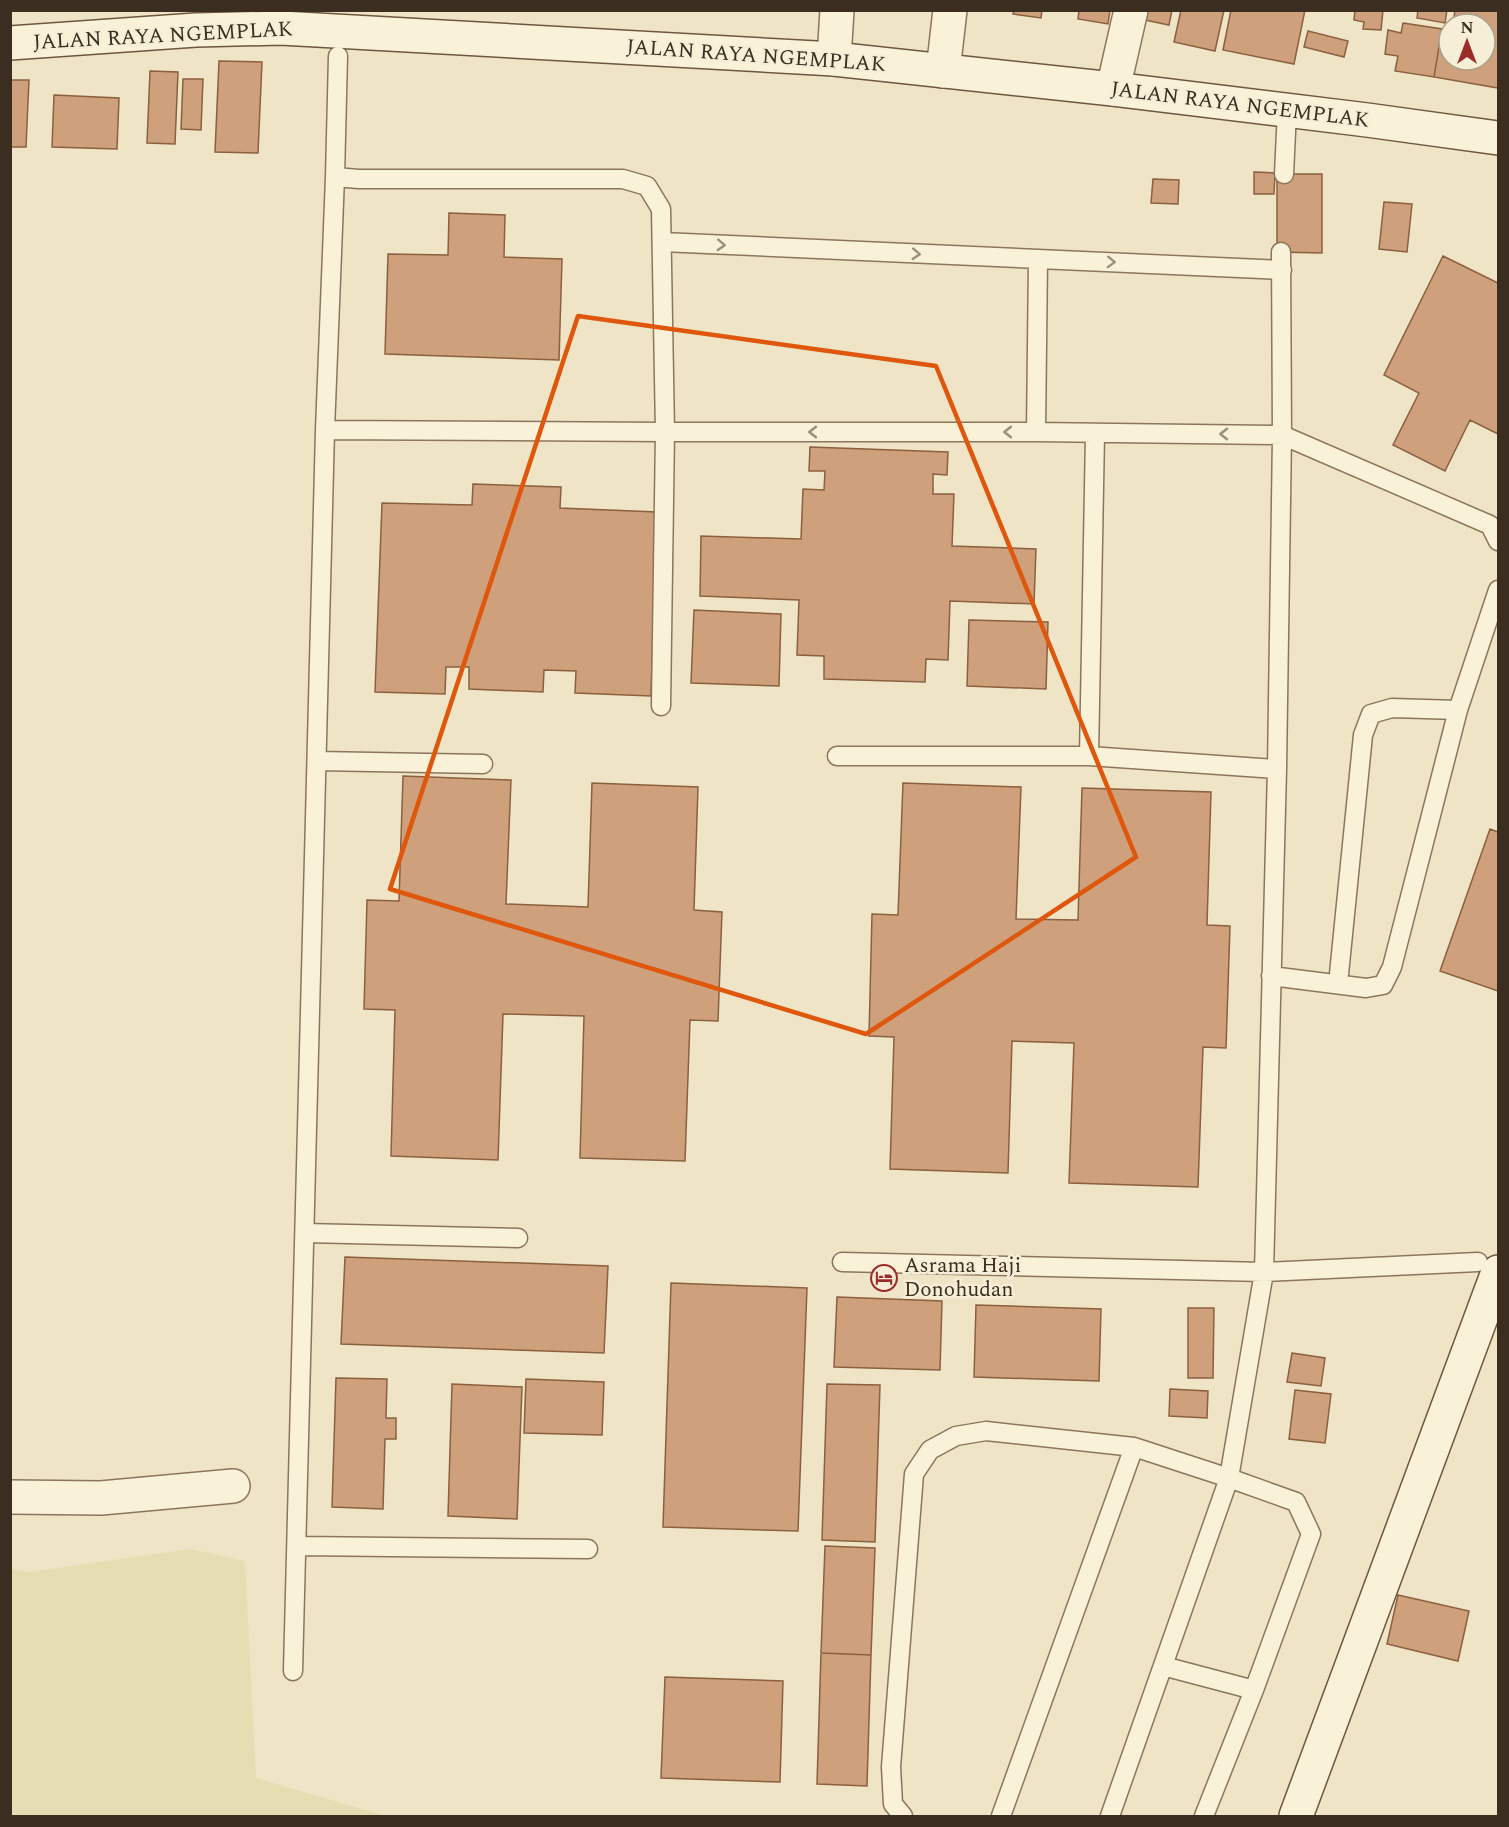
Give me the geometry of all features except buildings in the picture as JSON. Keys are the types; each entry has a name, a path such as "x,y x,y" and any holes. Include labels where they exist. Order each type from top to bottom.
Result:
{"main road":[{"path":"834,59 837,10"},
{"path":"943,71 950,10"},
{"path":"1113,89 1131,10"},
{"name":"JALAN RAYA NGEMPLAK","path":"10,43 184,30 281,19 834,59 1113,89 1498,138"},
{"path":"1296,1816 1488,1267"},
{"path":"10,1497 101,1497 233,1486"}],"lane":[{"path":"293,1671 325,430 338,56"},
{"path":"1284,174 1287,111"},
{"path":"335,177 359,179 623,179 647,186 661,209 663,242 665,432 661,706"},
{"path":"663,242 1038,259 1282,261 1277,769 1264,1272 1229,1478 1110,1816"},
{"path":"1036,432 1038,259"},
{"path":"325,430 1282,435 1490,525 1498,541"},
{"path":"1089,756 1095,434"},
{"path":"1271,976 1366,988 1383,985 1392,967 1458,710 1498,590"},
{"path":"1338,984 1362,735 1371,714 1392,708 1458,710"},
{"path":"837,756 1089,756 1277,769"},
{"path":"317,761 483,764"},
{"path":"305,1233 518,1238"},
{"path":"842,1262 1264,1272 1488,1267"},
{"path":"903,1816 893,1804 891,1767 914,1474 930,1450 956,1436 986,1431 1134,1447 1296,1502 1311,1534 1254,1690 1204,1816"},
{"path":"1001,1816 1134,1447"},
{"path":"298,1546 588,1549"},
{"path":"1163,1666 1254,1690"}],"highlighted area":[{"path":"578,316 936,366 1136,857 866,1034 390,889"}],"shaded area":[{"path":"190,1549 245,1561 256,1778 386,1816 11,1816 11,1569 29,1572"}],"place":[{"name":"Asrama Haji Donohudan","path":"884,1278"}]}
